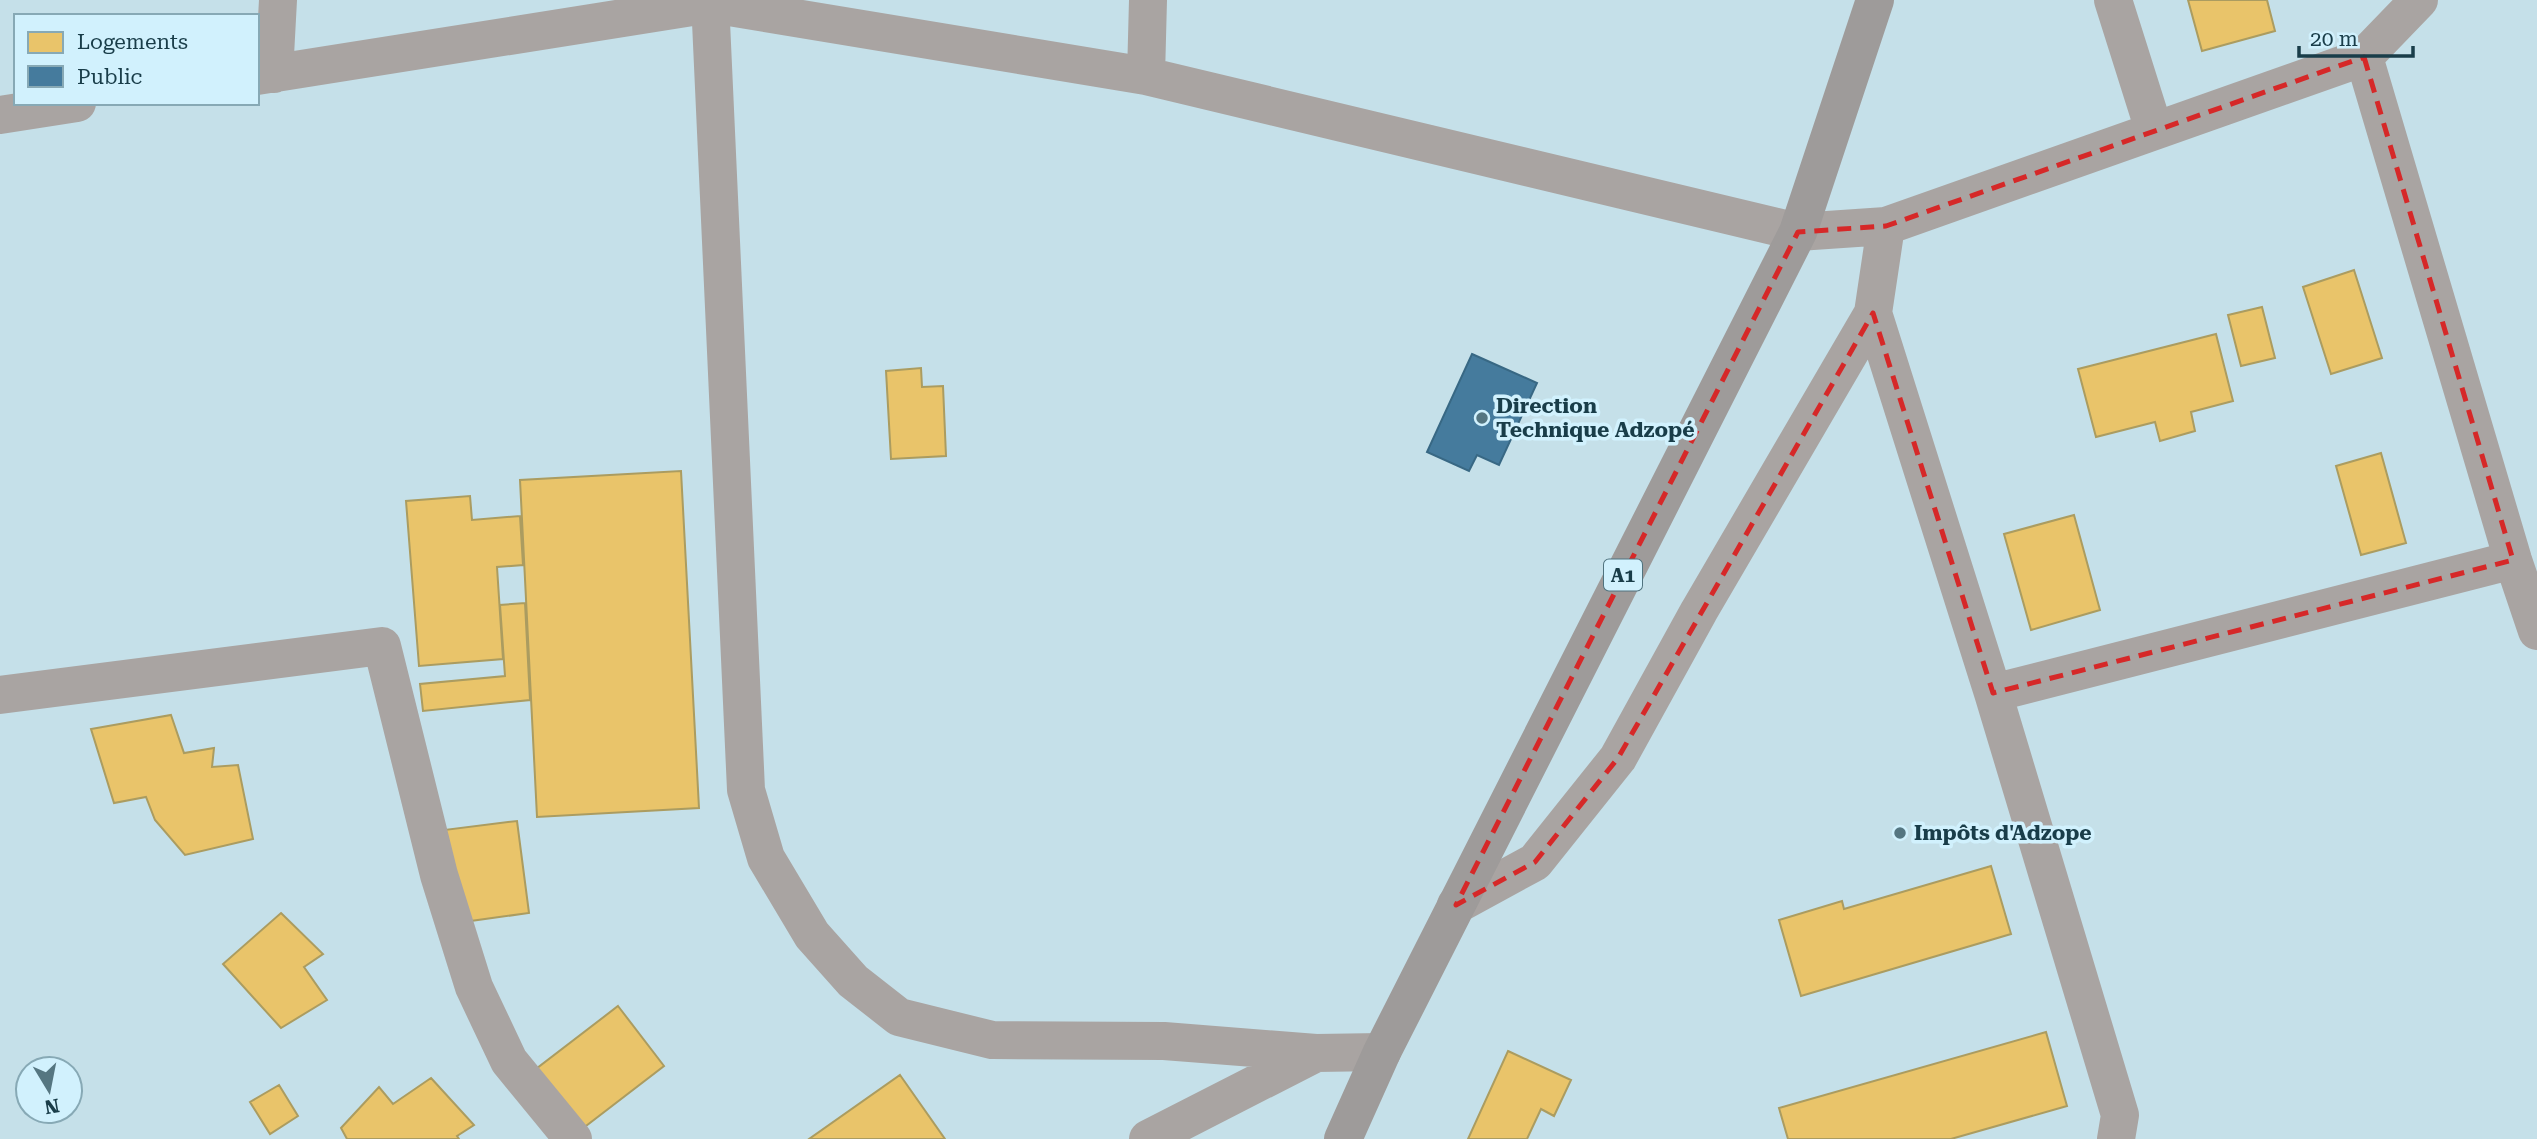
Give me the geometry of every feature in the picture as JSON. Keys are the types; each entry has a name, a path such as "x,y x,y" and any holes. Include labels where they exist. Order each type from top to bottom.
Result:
{"main road":[{"name":"A1","path":"1343,1139 1382,1052 1798,232 1875,0"}],"street":[{"path":"278,0 266,75 710,2 1146,76 1798,232 1886,226 2364,57 2419,0"},
{"path":"1146,76 1148,0"},
{"path":"2113,0 2154,130"},
{"path":"710,2 746,790 766,858 812,935 853,981 899,1017 992,1040 1164,1041 1316,1053 1382,1052"},
{"path":"2364,57 2513,560 2537,631"},
{"path":"0,115 64,105"},
{"path":"1456,905 1535,862 1618,758 1699,611 1873,313 1886,226"},
{"path":"1873,313 1993,693 2120,1115 2116,1139"},
{"path":"1993,693 2513,560"},
{"path":"0,693 382,646 439,875 474,987 509,1061 573,1139"},
{"path":"1148,1139 1316,1053"}],"highlighted area":[{"path":"2364,57 2513,560 1993,693 1873,313 1618,758 1535,862 1456,905 1798,232 1886,226"}],"building: Logements":[{"path":"2188,0 2267,0 2275,31 2202,51"},
{"path":"2354,270 2382,358 2331,374 2303,287"},
{"path":"2262,307 2275,358 2241,366 2228,315"},
{"path":"2216,334 2233,401 2191,412 2195,431 2160,441 2155,422 2096,437 2078,369"},
{"path":"921,368 922,387 943,386 946,456 891,459 886,371"},
{"path":"2381,453 2406,543 2361,555 2336,466"},
{"path":"681,471 699,808 537,817 520,480"},
{"path":"470,496 472,520 520,516 523,565 497,567 503,659 419,666 406,501"},
{"path":"2074,515 2100,610 2031,630 2004,534"},
{"path":"525,603 530,700 423,711 420,684 505,676 500,605"},
{"path":"171,715 184,753 214,748 212,767 238,765 253,839 185,855 155,820 146,797 114,803 91,729"},
{"path":"517,821 529,913 456,923 444,830"},
{"path":"1991,866 2011,934 1801,996 1779,920 1842,901 1844,909"},
{"path":"281,913 323,954 304,967 327,1000 281,1028 223,964"},
{"path":"618,1006 664,1066 569,1139 519,1082"},
{"path":"2046,1032 2067,1106 1951,1139 1788,1139 1779,1108"},
{"path":"1508,1051 1571,1080 1554,1116 1541,1109 1527,1139 1468,1139"},
{"path":"900,1075 945,1139 809,1139"},
{"path":"431,1078 474,1125 457,1136 459,1139 347,1139 341,1128 379,1087 393,1104"},
{"path":"279,1085 298,1116 270,1134 250,1102"}],"building: Public":[{"name":"Direction Technique Adzopé","path":"1472,354 1537,383 1499,465 1477,455 1469,471 1427,452"}],"place":[{"name":"Direction Technique Adzopé","path":"1482,418"},
{"name":"Impôts d'Adzope","path":"1900,833"}]}
